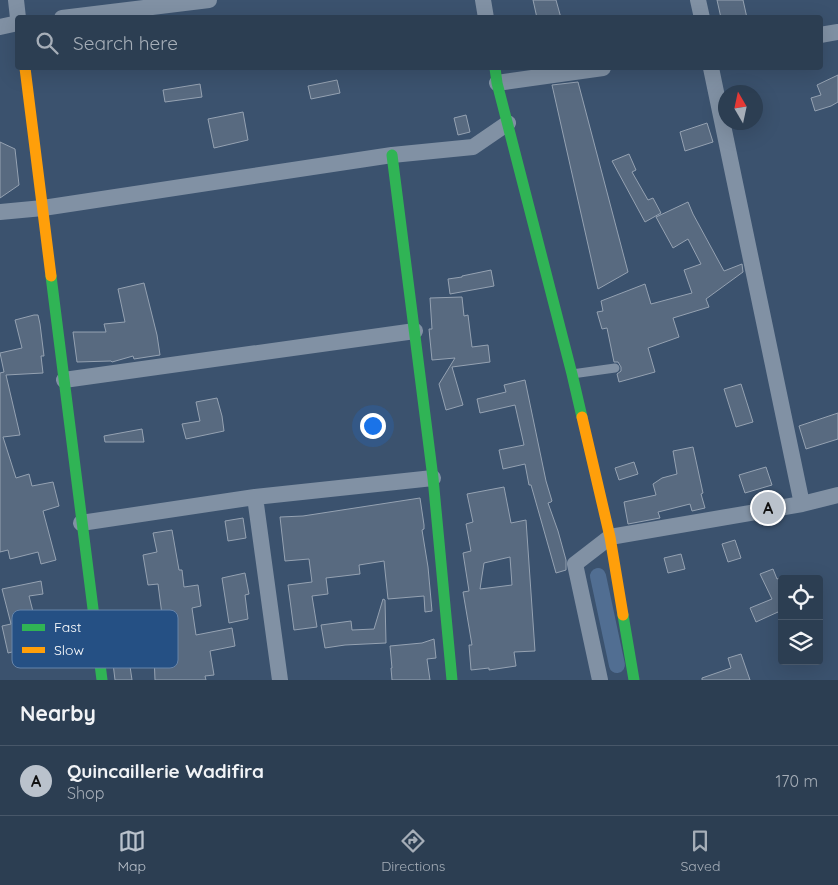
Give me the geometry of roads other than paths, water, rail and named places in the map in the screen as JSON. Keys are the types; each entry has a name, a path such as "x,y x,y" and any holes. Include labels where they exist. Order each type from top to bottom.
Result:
{"street":[{"path":"16,0 18,15"},
{"path":"86,15 209,0"},
{"path":"483,0 486,15"},
{"path":"698,0 701,15"},
{"path":"0,27 15,24"},
{"path":"823,34 838,32"},
{"path":"25,70 93,610"},
{"path":"572,70 496,75 572,374 610,537 634,680"},
{"path":"711,70 802,504"},
{"path":"0,212 43,208 392,155 474,147 508,123"},
{"path":"392,155 433,478 452,680"},
{"path":"64,380 415,331"},
{"path":"81,522 255,497 433,478"},
{"path":"600,680 575,564 610,537 802,504 838,495"},
{"path":"255,497 280,680"}],"lane":[{"path":"572,374 615,368"}],"waterway":[{"path":"598,576 617,665"}],"place":[{"name":"Quincaillerie Wadifira","path":"768,508"}]}
